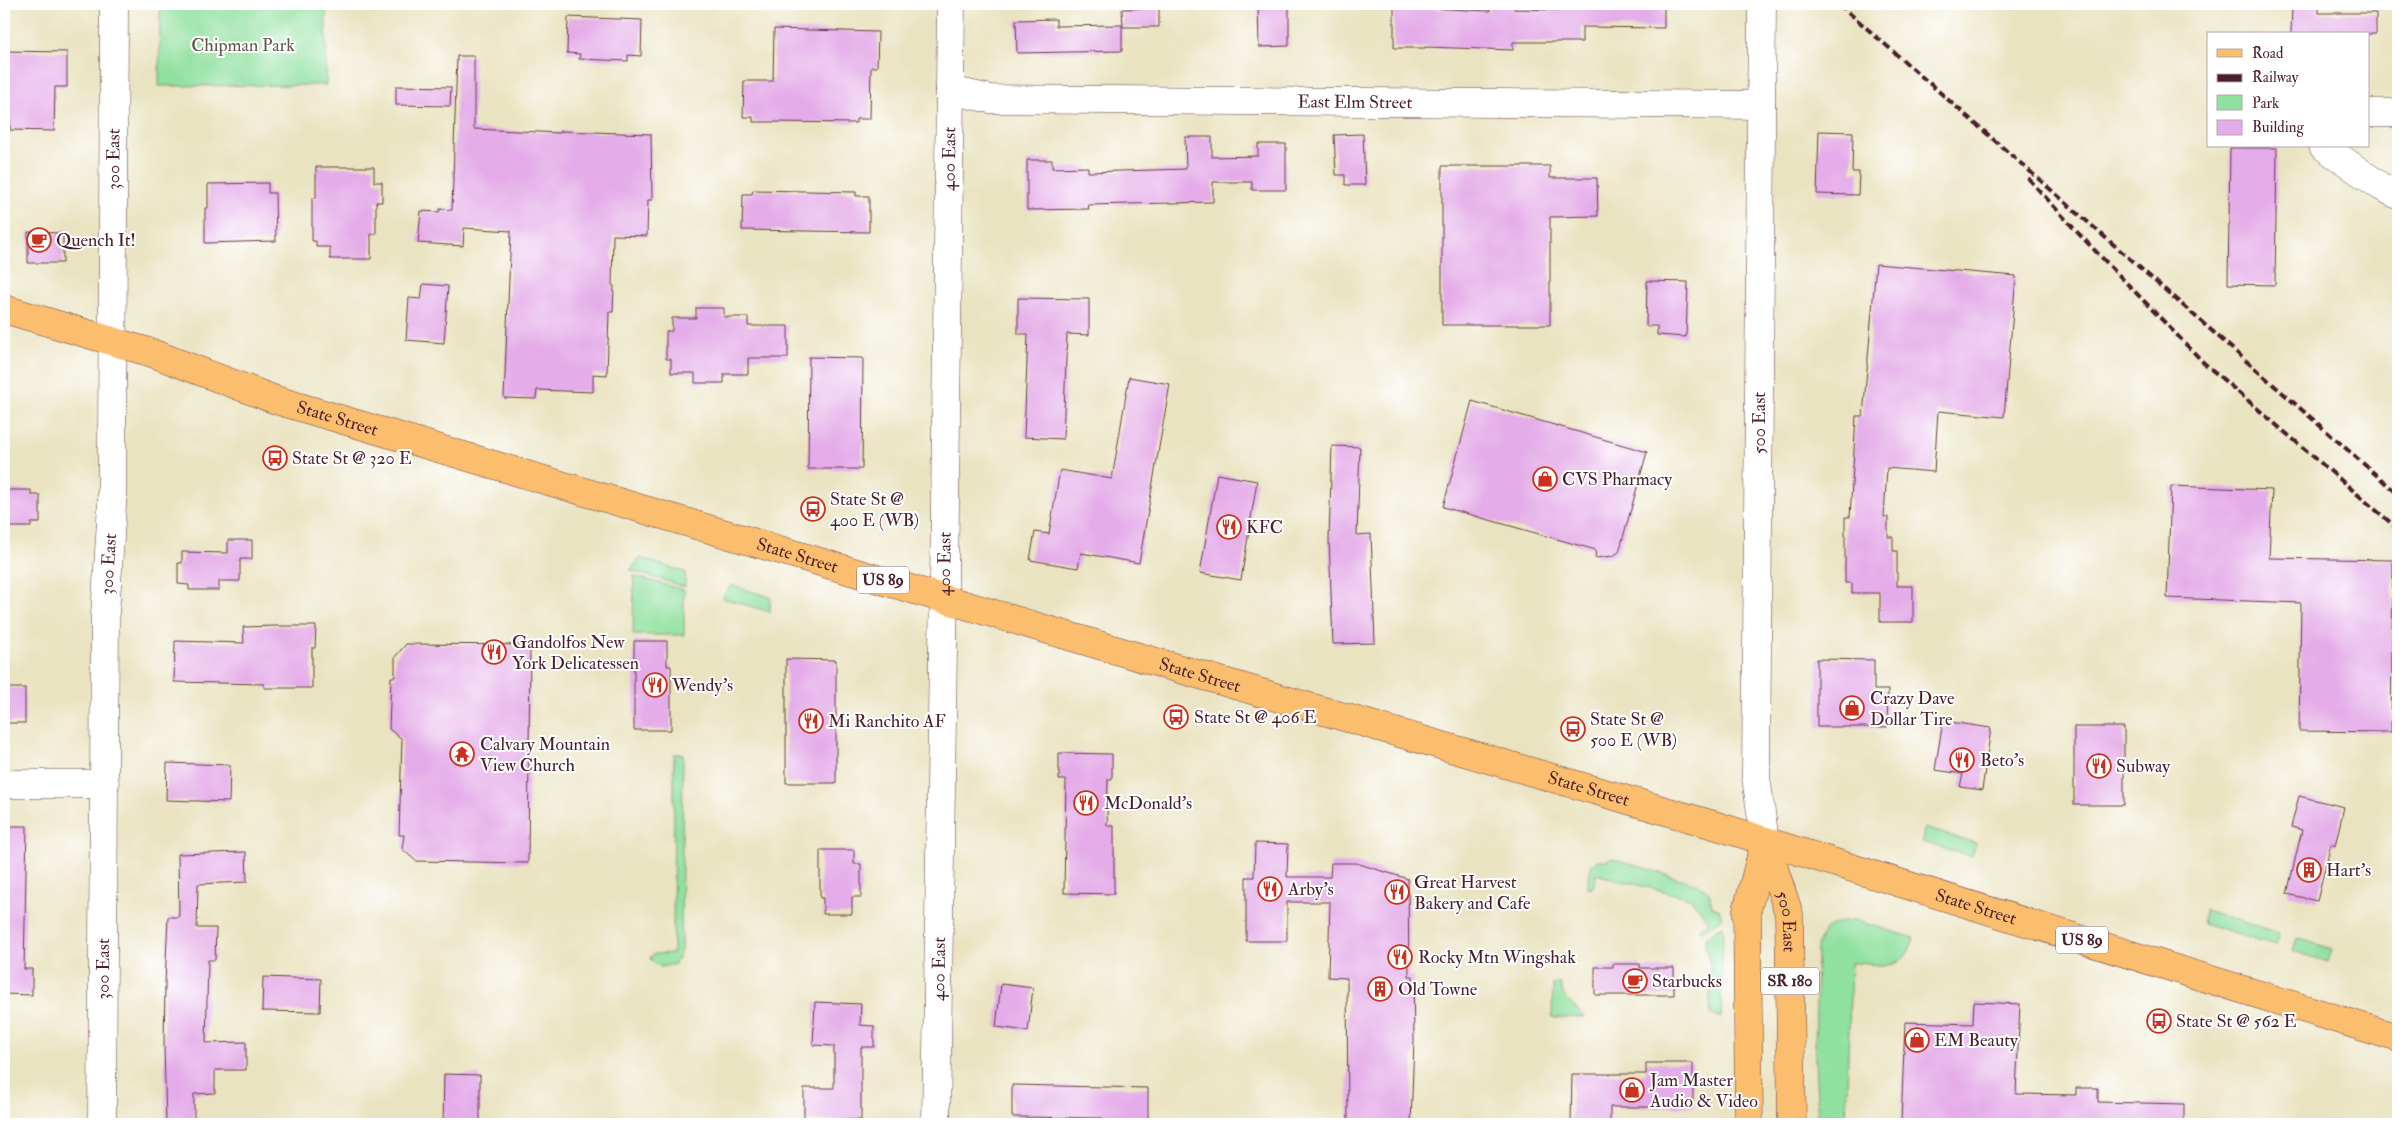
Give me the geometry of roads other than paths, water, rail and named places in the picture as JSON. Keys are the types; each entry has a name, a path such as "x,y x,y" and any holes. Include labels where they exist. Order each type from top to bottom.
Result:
{"main road":[{"name":"State Street","path":"4,309 152,353 276,400 1765,841 2398,1038"},
{"name":"500 East","path":"1750,1124 1747,910 1765,841"},
{"name":"500 East","path":"1765,841 1789,914 1792,1124"}],"street":[{"name":"300 East","path":"102,1124 105,615 112,505 114,4"},
{"name":"400 East","path":"936,1124 951,4"},
{"name":"500 East","path":"1762,4 1756,777 1765,841"},
{"name":"East Elm Street","path":"950,90 990,99 1761,105"},
{"path":"2370,113 2398,113"},
{"path":"2326,148 2380,186 2398,195"},
{"path":"4,784 105,784"}],"railway":[{"path":"1839,4 2398,494"},
{"path":"2028,178 2079,234 2204,363 2398,529"}],"place":[{"name":"Quench It!","path":"39,240"},
{"name":"State St @ 320 E","path":"275,458"},
{"name":"CVS Pharmacy","path":"1545,479"},
{"name":"State St @ 400 E (WB)","path":"813,509"},
{"name":"KFC","path":"1229,527"},
{"name":"Gandolfos New York Delicatessen","path":"494,652"},
{"name":"Wendy's","path":"655,685"},
{"name":"Crazy Dave Dollar Tire","path":"1852,708"},
{"name":"State St @ 406 E","path":"1176,717"},
{"name":"Mi Ranchito AF","path":"811,721"},
{"name":"State St @ 500 E (WB)","path":"1573,729"},
{"name":"Calvary Mountain View Church","path":"462,754"},
{"name":"Beto's","path":"1962,760"},
{"name":"Subway","path":"2099,766"},
{"name":"McDonald's","path":"1086,803"},
{"name":"Hart's","path":"2309,870"},
{"name":"Arby's","path":"1270,889"},
{"name":"Great Harvest Bakery and Cafe","path":"1397,892"},
{"name":"Rocky Mtn Wingshak","path":"1400,957"},
{"name":"Starbucks","path":"1635,981"},
{"name":"Old Towne","path":"1380,989"},
{"name":"State St @ 562 E","path":"2159,1021"},
{"name":"EM Beauty","path":"1917,1040"},
{"name":"Jam Master Audio & Video","path":"1632,1090"}],"park label":[{"name":"Chipman Park","path":"243,45"}]}
